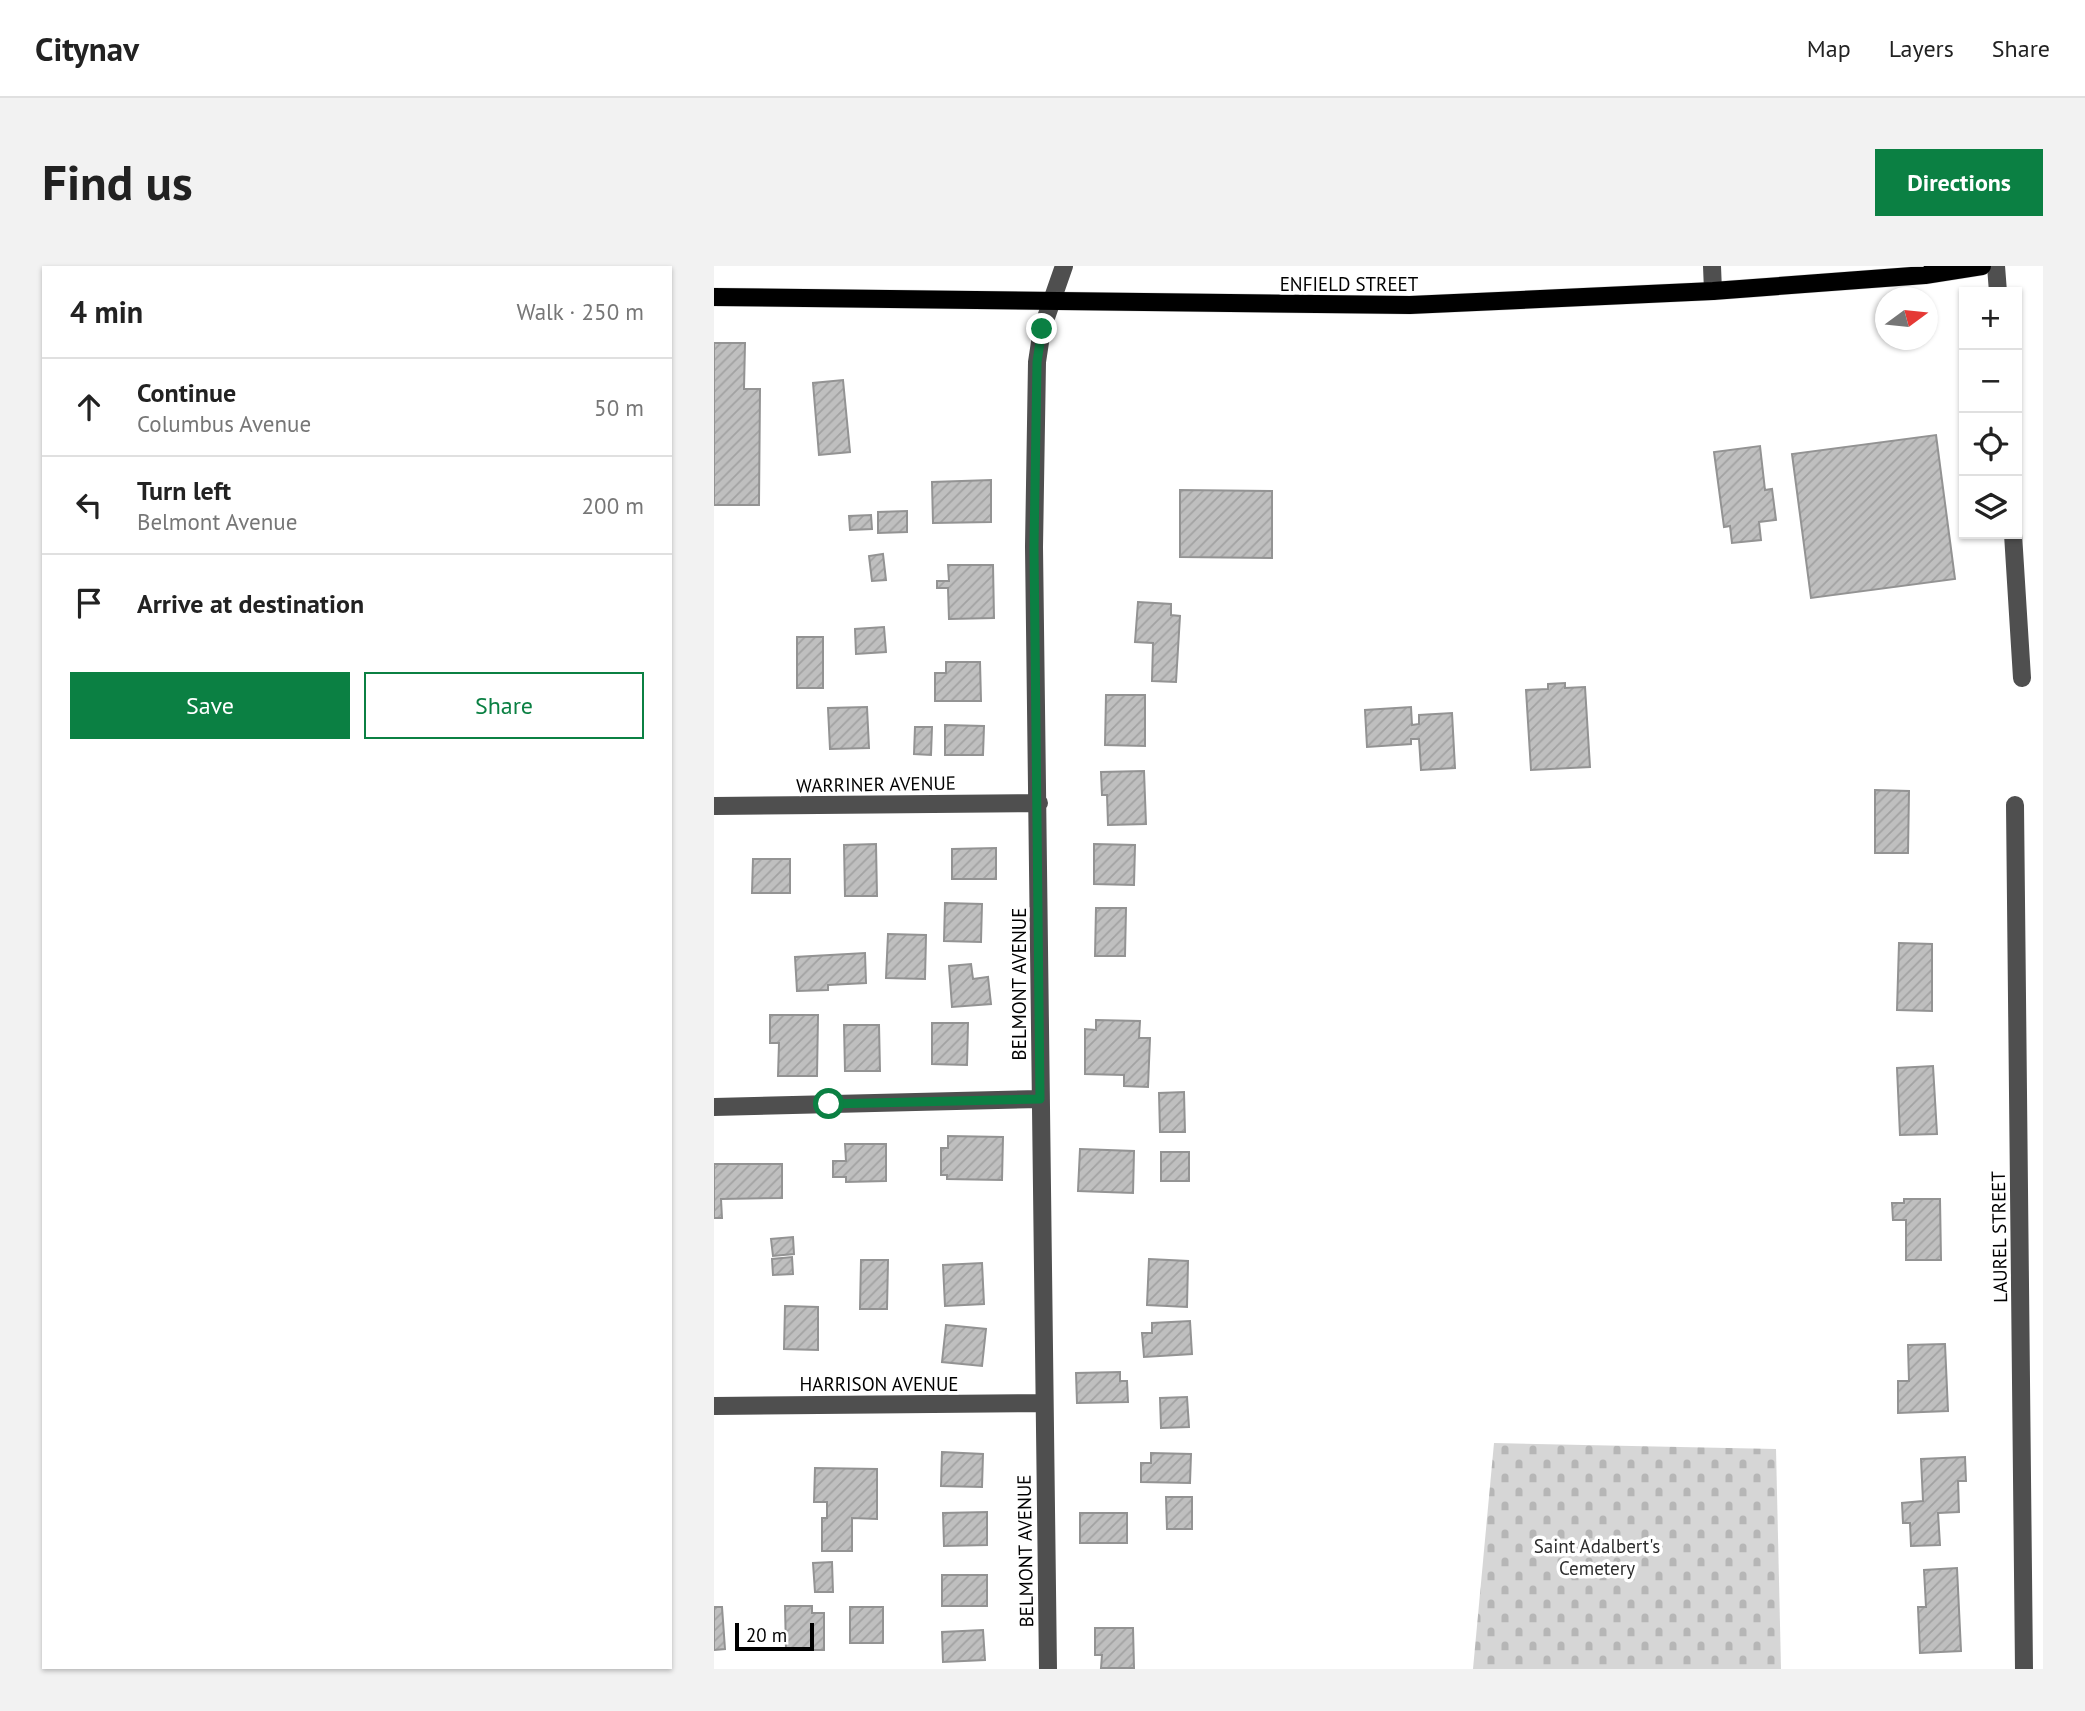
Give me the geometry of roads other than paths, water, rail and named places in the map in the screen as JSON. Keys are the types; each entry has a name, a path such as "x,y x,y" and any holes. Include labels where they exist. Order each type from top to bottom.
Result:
{"main road":[{"name":"ENFIELD STREET","path":"714,297 1410,305 1713,291 1926,275 1982,266"}],"street":[{"name":"BELMONT AVENUE","path":"1048,1669 1034,547 1037,362 1042,329 1064,266"},
{"path":"1712,266 1713,291"},
{"path":"1996,266 1998,287"},
{"path":"2013,539 2022,678"},
{"name":"WARRINER AVENUE","path":"714,806 1039,803"},
{"name":"LAUREL STREET","path":"2015,806 2024,1669"},
{"path":"714,1107 1040,1099"},
{"name":"HARRISON AVENUE","path":"714,1406 1044,1403"}],"park label":[{"name":"Saint Adalbert's Cemetery","path":"1597,1557"}]}
